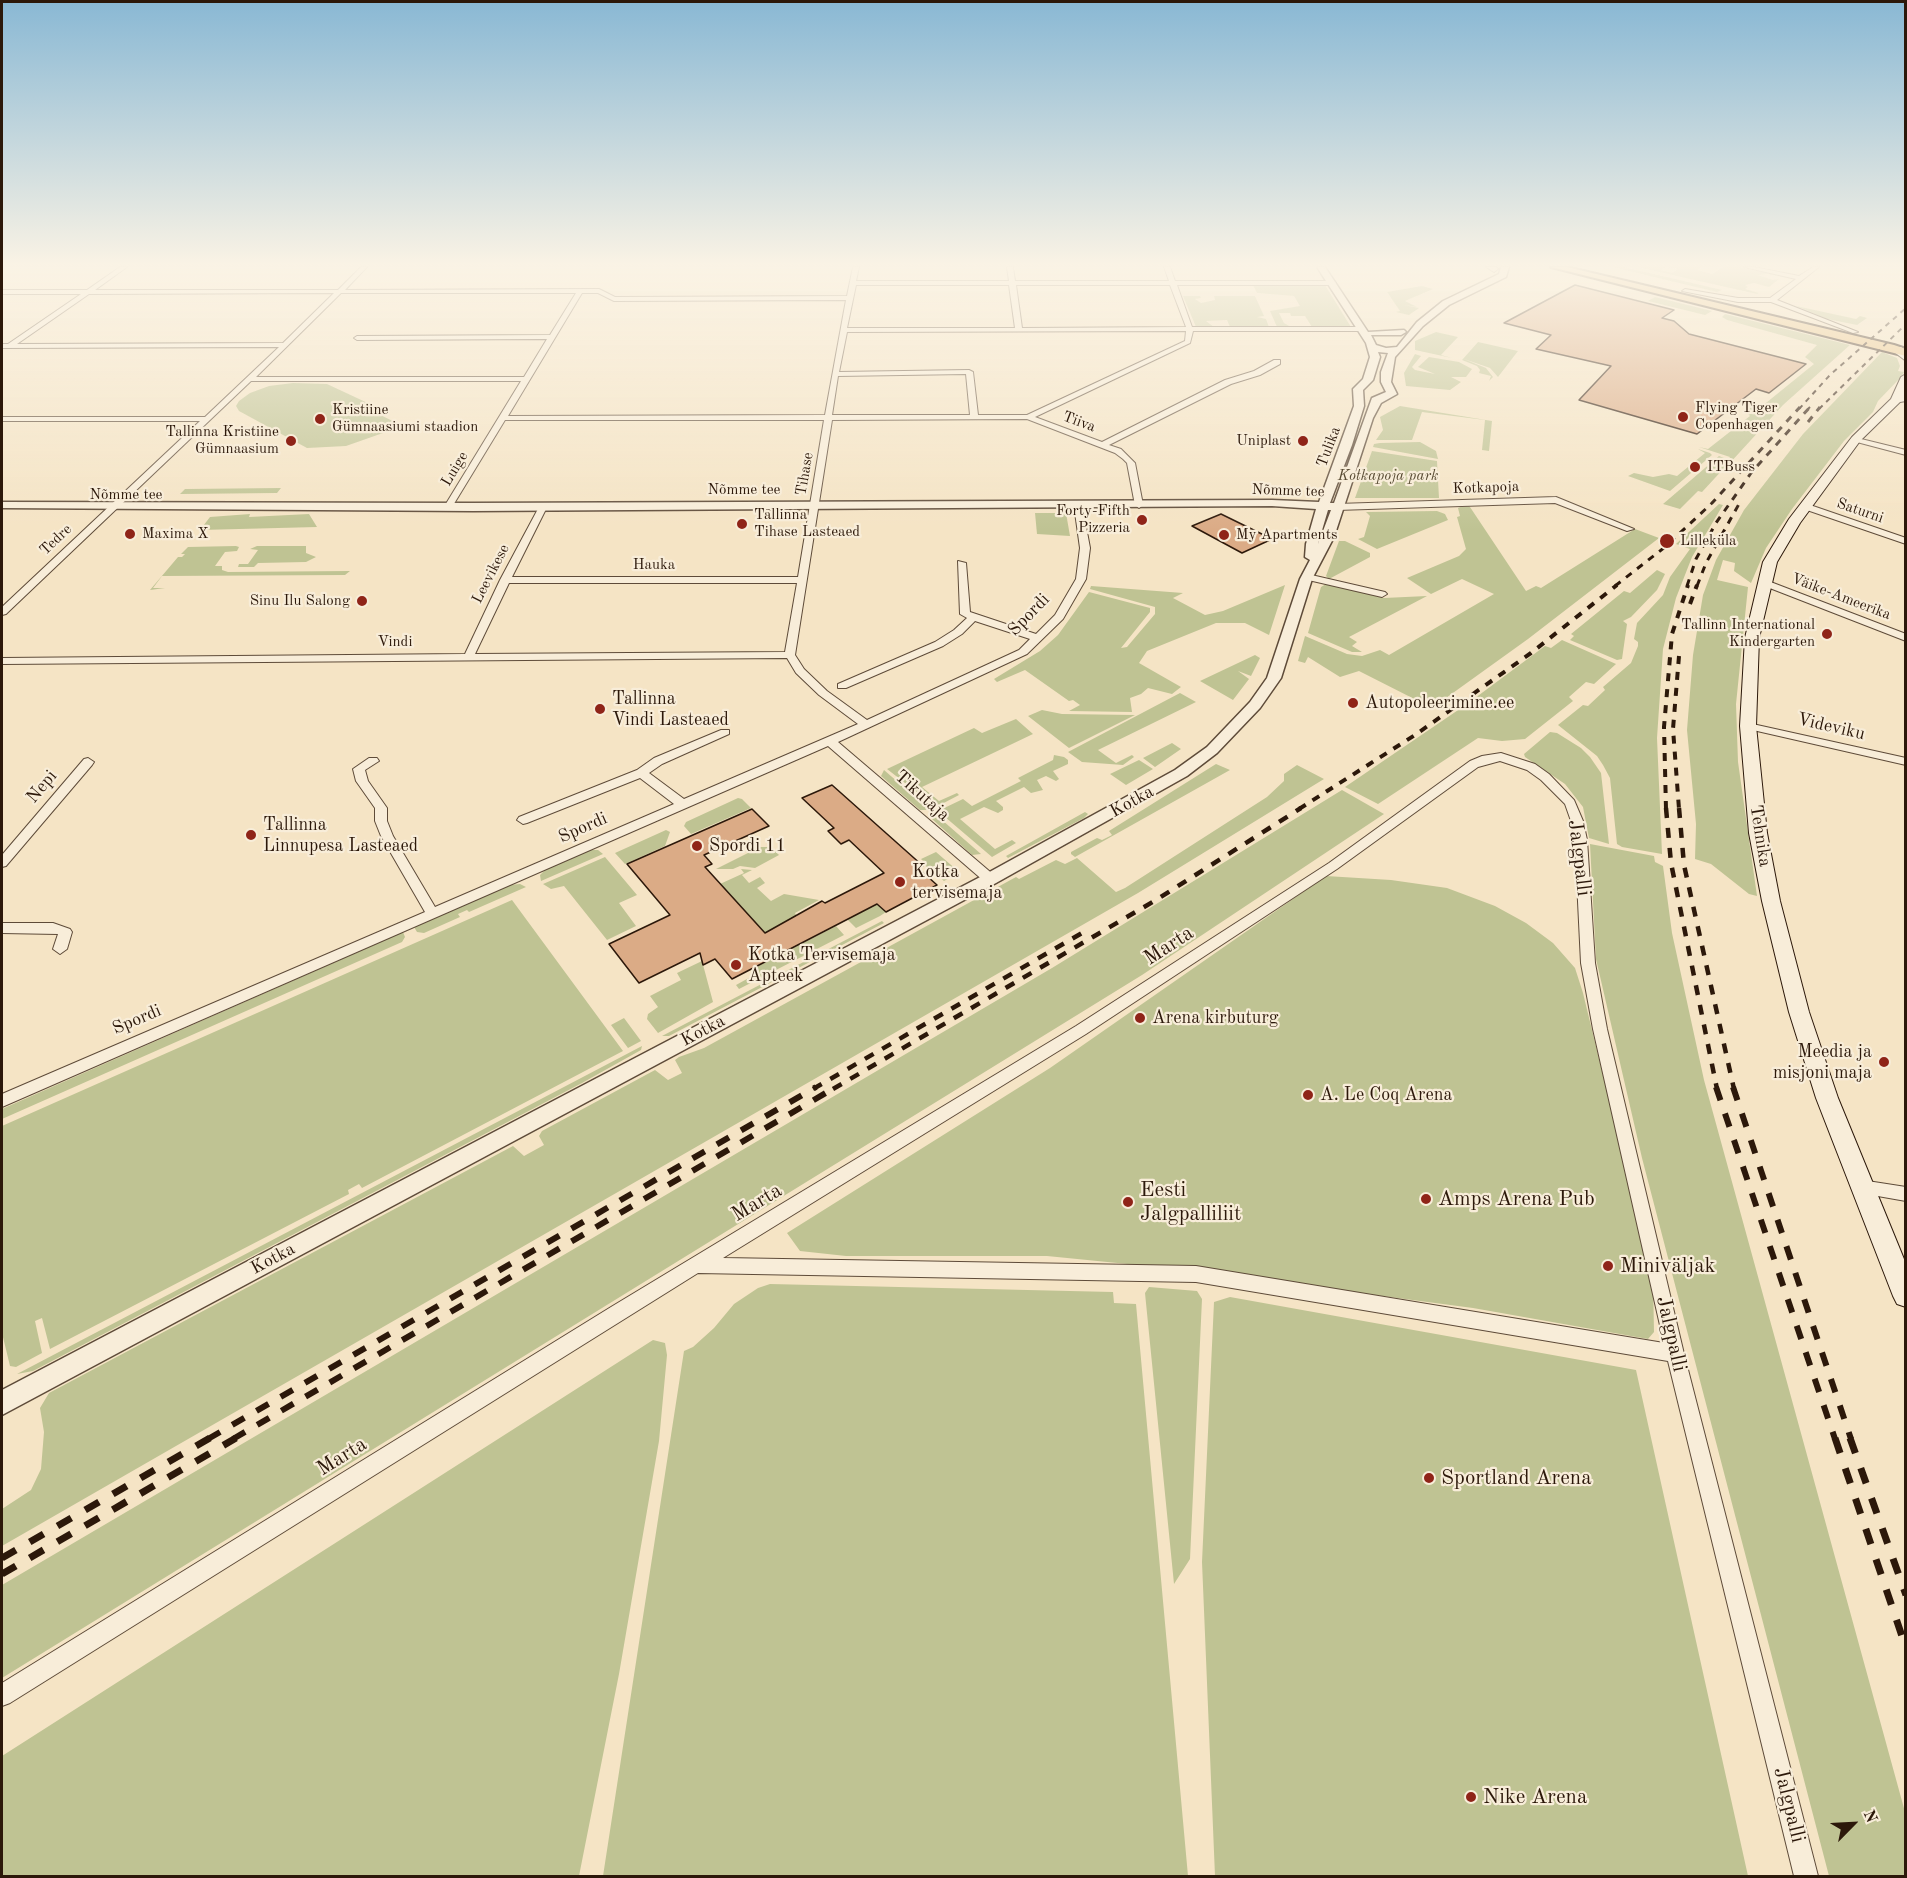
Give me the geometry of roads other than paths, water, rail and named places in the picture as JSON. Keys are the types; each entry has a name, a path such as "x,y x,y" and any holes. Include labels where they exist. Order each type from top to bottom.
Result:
{"main road":[{"name":"Tehnika","path":"1905,377 1901,395 1856,439 1782,540 1770,562 1752,638 1748,726 1758,833 1771,901 1799,1012 1827,1098 1905,1296"}],"street":[{"name":"Tedre","path":"2,612 275,355"},
{"name":"Luige","path":"448,507 541,355"},
{"name":"Tihase","path":"790,655 839,355"},
{"path":"1028,417 1163,355"},
{"name":"Tulika","path":"1322,509 1359,406 1360,390 1368,380 1375,355"},
{"name":"Tulika","path":"1337,507 1374,406 1386,394 1386,372 1393,355"},
{"path":"1102,445 1228,382 1277,362"},
{"path":"835,374 969,372 974,417"},
{"path":"248,379 526,379"},
{"path":"1360,390 1386,394"},
{"name":"Tiiva","path":"502,418 1028,417 1118,451 1131,463 1139,505"},
{"path":"2,419 205,419"},
{"path":"1856,439 1905,453"},
{"path":"1340,461 1354,464"},
{"path":"1276,505 1306,500 1328,490"},
{"name":"Kotkapoja","path":"1337,507 1556,500 1630,529"},
{"name":"Spordi","path":"2,1101 830,741 982,673 1023,652 1059,617 1081,579 1085,548 1078,505"},
{"path":"1276,505 1305,518 1316,529"},
{"name":"Nõmme tee","path":"2,507 215,510 249,506 1276,505 1322,509 1337,507"},
{"name":"Leevikese","path":"469,657 543,507"},
{"name":"Kotka","path":"1309,572 1328,537 1337,507"},
{"name":"Saturni","path":"1807,507 1905,541"},
{"name":"Kotka","path":"2,1403 1162,786 1212,750 1255,705 1274,678 1309,572 1312,544 1322,509"},
{"path":"961,563 965,614 1037,638"},
{"path":"1309,572 1382,594"},
{"name":"Hauka","path":"505,580 803,580"},
{"name":"Väike-Ameerika","path":"1765,583 1905,638"},
{"path":"842,686 939,644 958,632 973,617"},
{"path":"790,655 800,671 823,693 866,725"},
{"name":"Vindi","path":"2,661 790,655"},
{"name":"Videviku","path":"1748,726 1905,762"},
{"path":"523,820 640,773 657,761 725,732"},
{"name":"Tikutaja","path":"830,741 990,879"},
{"name":"Marta","path":"2,1695 1081,1030 1333,866 1474,764 1486,759 1501,758 1531,767"},
{"path":"374,761 359,769 362,781 381,808 381,821 387,836 433,914"},
{"name":"Nepi","path":"2,863 88,762"},
{"name":"Jalgpalli","path":"1531,767 1559,789 1570,803 1577,821 1581,840 1588,963 1600,1029 1675,1354 1806,1876"},
{"path":"640,773 684,805"},
{"path":"2,928 53,928 64,932 65,937 60,950"},
{"path":"1861,1187 1905,1194"},
{"path":"697,1265 1196,1274 1675,1354"}],"railway":[{"path":"1799,409 1830,375 1853,355"},
{"path":"1819,409 1875,355"},
{"path":"1615,586 1665,547 1712,503 1800,407"},
{"path":"1687,586 1696,559 1716,523 1751,473 1810,407 1808,409"},
{"path":"1808,422 1820,407"},
{"path":"1697,586 1706,563 1739,504"},
{"path":"1299,809 1415,735 1531,653 1617,585"},
{"path":"1666,809 1664,727 1672,634 1688,585"},
{"path":"1690,604 1697,585"},
{"path":"1679,656 1673,729 1679,809"},
{"path":"833,1089 1156,900 1301,808"},
{"path":"1666,808 1671,863 1717,1089"},
{"path":"1679,808 1684,865 1734,1089"},
{"path":"813,1089 1082,933"},
{"path":"208,1439 816,1087"},
{"path":"233,1439 836,1087"},
{"path":"1716,1087 1835,1439"},
{"path":"1733,1087 1851,1439"},
{"path":"2,1558 210,1438"},
{"path":"2,1574 236,1438"},
{"path":"1835,1438 1906,1648"},
{"path":"1850,1438 1906,1595"}],"place":[{"name":"Flying Tiger Copenhagen","path":"1683,417"},
{"name":"Kristiine Gümnaasiumi staadion","path":"320,419"},
{"name":"Tallinna Kristiine Gümnaasium","path":"291,441"},
{"name":"Uniplast","path":"1303,441"},
{"name":"ITBuss","path":"1695,467"},
{"name":"Forty-Fifth Pizzeria","path":"1142,520"},
{"name":"Tallinna Tihase Lasteaed","path":"742,524"},
{"name":"Maxima X","path":"130,534"},
{"name":"My Apartments","path":"1224,535"},
{"name":"Lilleküla","path":"1667,541"},
{"name":"Sinu Ilu Salong","path":"362,601"},
{"name":"Tallinn International Kindergarten","path":"1827,634"},
{"name":"Autopoleerimine.ee","path":"1353,703"},
{"name":"Tallinna Vindi Lasteaed","path":"600,709"},
{"name":"Tallinna Linnupesa Lasteaed","path":"251,835"},
{"name":"Spordi 11","path":"697,846"},
{"name":"Kotka tervisemaja","path":"900,882"},
{"name":"Kotka Tervisemaja Apteek","path":"736,965"},
{"name":"Arena kirbuturg","path":"1140,1018"},
{"name":"Meedia ja misjoni maja","path":"1884,1062"},
{"name":"A. Le Coq Arena","path":"1308,1095"},
{"name":"Amps Arena Pub","path":"1426,1199"},
{"name":"Eesti Jalgpalliliit","path":"1128,1202"},
{"name":"Miniväljak","path":"1608,1266"},
{"name":"Sportland Arena","path":"1429,1478"},
{"name":"Nike Arena","path":"1471,1797"}],"park label":[{"name":"Kotkapoja park","path":"1388,476"}]}
